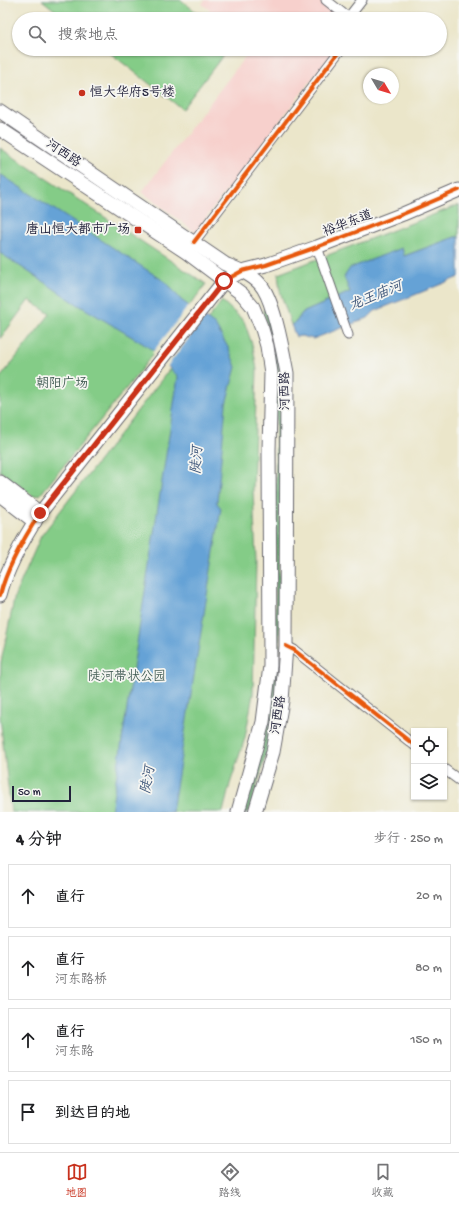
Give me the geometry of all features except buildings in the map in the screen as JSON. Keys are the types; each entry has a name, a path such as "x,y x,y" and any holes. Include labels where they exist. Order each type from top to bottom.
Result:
{"main road":[{"name":"河西路","path":"0,111 225,264 242,271 261,284 272,308 281,342 287,374 286,646 282,701 273,752 255,812"},
{"name":"河西路","path":"0,129 186,252 242,294 253,307 262,329 272,373 269,449 270,666 263,722 238,812"},
{"name":"裕华东道","path":"224,281 242,271 266,265 317,247 403,214 459,190"},
{"path":"0,595 2,586 20,546 38,518 224,281"},
{"path":"0,482 38,518"},
{"path":"0,495 38,518"}],"street":[{"path":"326,0 341,12"},
{"path":"353,12 362,0"},
{"path":"194,242 336,56"},
{"path":"317,247 348,335"},
{"path":"286,646 294,650 411,743"},
{"path":"447,771 459,780"}],"shaded area":[{"path":"205,0 321,0 335,12 213,12 202,4"},
{"path":"246,56 330,56 195,232 142,192"}],"green space":[{"path":"42,0 181,0 196,12 57,12"},
{"path":"114,56 223,56 182,109"},
{"name":"朝阳广场","path":"0,148 206,284 137,375 40,495 33,496 0,471 0,378 50,314 29,300 0,339"},
{"path":"459,205 459,237 455,237 404,256 402,248 350,292 302,313 296,322 291,325 280,291 278,274"},
{"name":"陡河带状公园","path":"222,301 244,321 253,347 257,370 253,489 256,561 253,694 245,738 230,784 223,812 11,812 0,717 0,700 1,662 15,595 41,536"},
{"path":"264,309 266,309 273,328 281,377 279,681 271,738 249,812 243,812 275,664 276,377 272,341 263,312"}],"water":[{"name":"陡河","path":"0,174 167,283 181,300 215,325 229,349 236,367 226,404 217,503 221,508 172,812 111,812 178,377 154,351 77,304 0,253"},
{"name":"龙王庙河","path":"455,237 459,237 459,277 375,311 368,318 313,339 301,336 296,337 291,325 296,322 302,313 350,292 344,277 350,268 402,248 404,256"}],"pier":[{"path":"190,304 206,316 166,368 152,353"}],"cycle path":[{"path":"194,242 336,56"},
{"path":"0,595 12,563 40,513 224,281 242,271 266,265 317,247 403,214 459,190"},
{"path":"286,646 294,650 411,743"}],"place":[{"name":"恒大华府5号楼","path":"82,93"},
{"name":"唐山恒大都市广场","path":"138,230"}],"route":[{"path":"40,513 224,281"}]}
